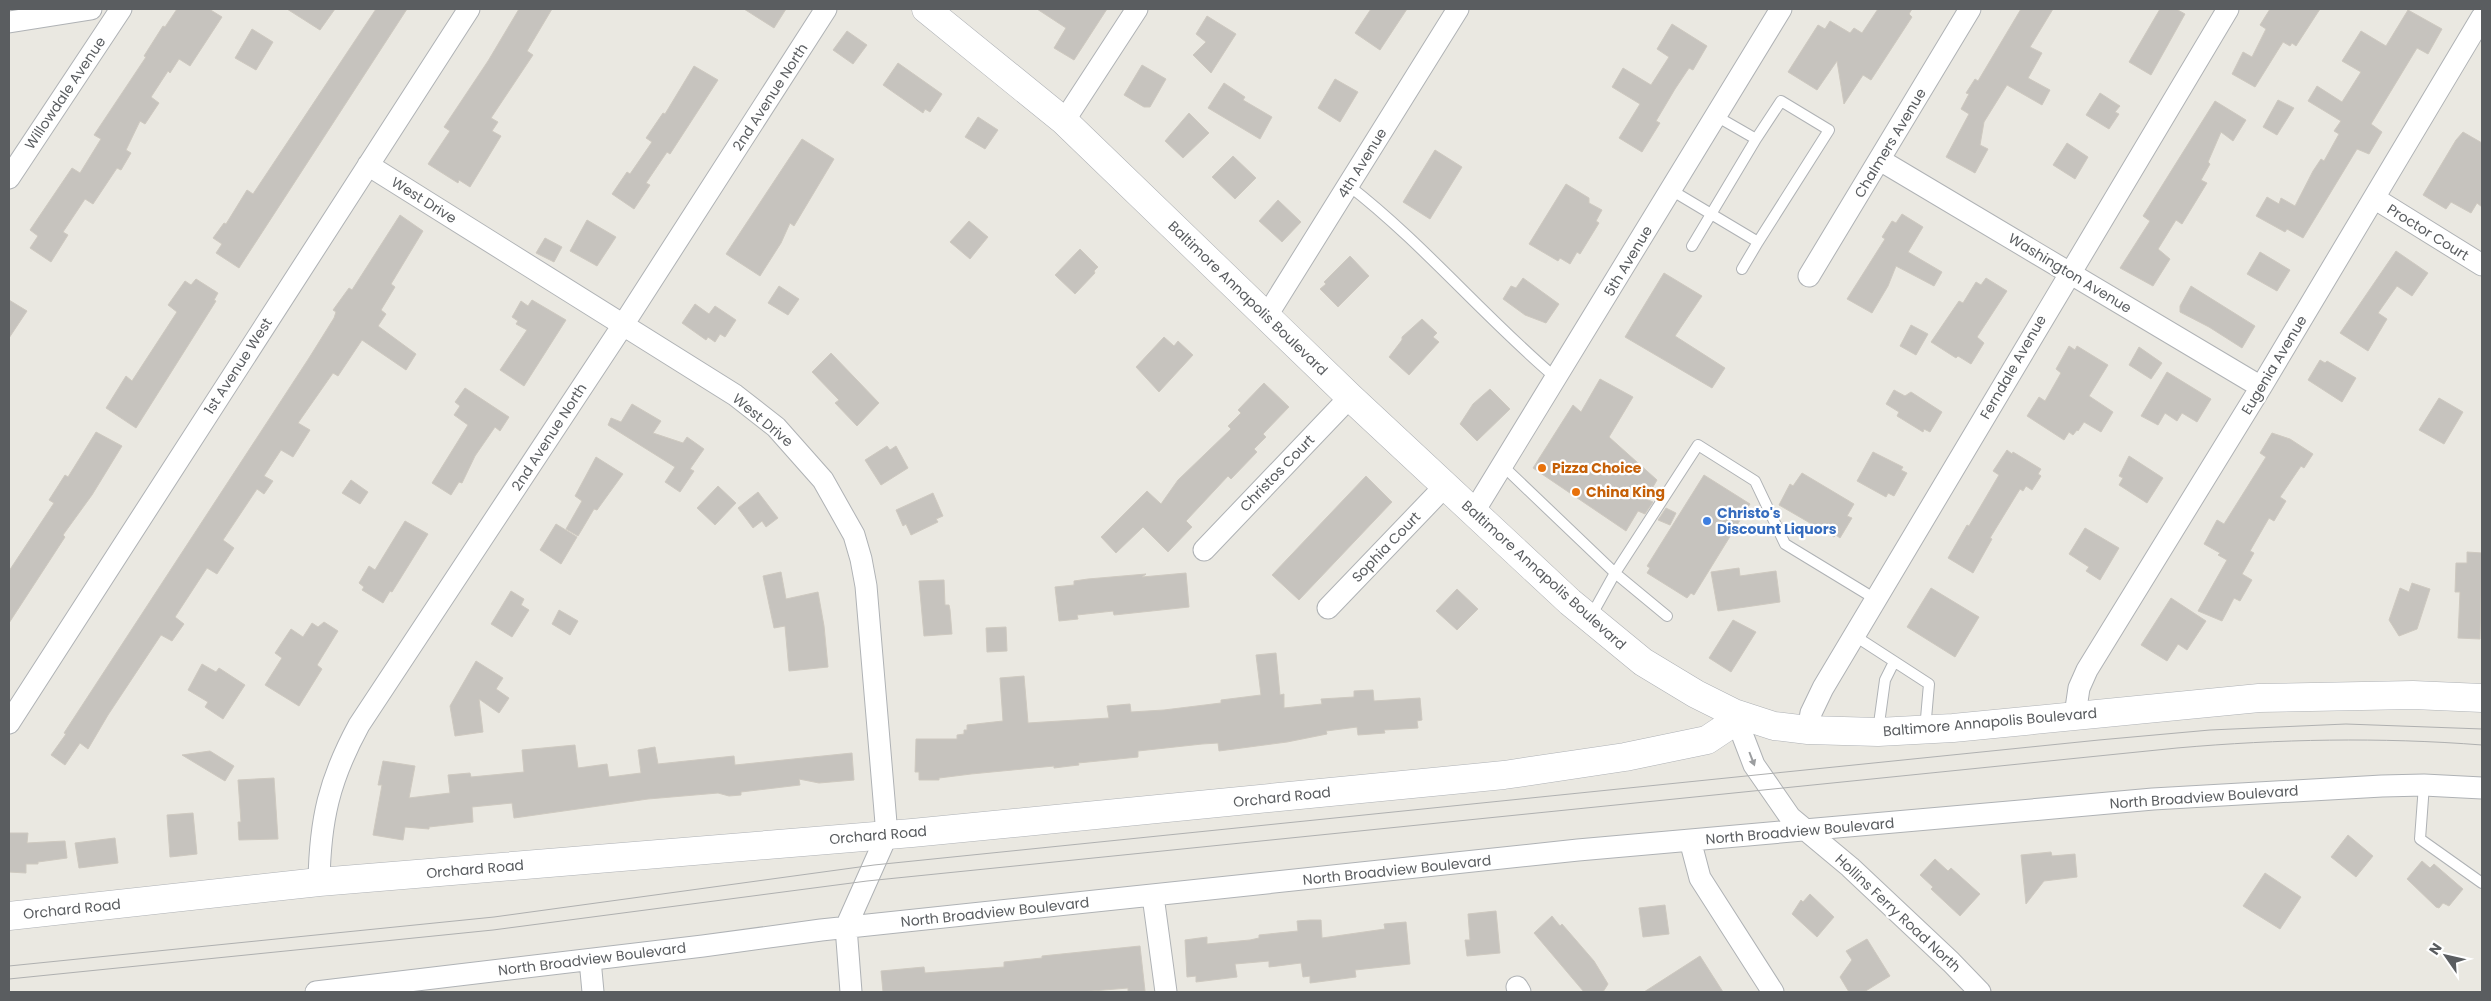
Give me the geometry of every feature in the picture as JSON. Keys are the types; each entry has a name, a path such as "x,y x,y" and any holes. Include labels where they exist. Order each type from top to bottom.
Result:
{"main road":[{"name":"Baltimore Annapolis Boulevard","path":"926,9 1064,121 1350,397 1590,619 1627,650 1662,674 1734,713 1774,726 1808,730 1878,732 1925,730 2204,701 2314,695 2482,698"},
{"name":"Orchard Road","path":"9,916 319,882 888,835 1404,786 1550,769 1642,754 1707,740 1725,728 1734,713"}],"street":[{"path":"9,22 91,9"},
{"name":"Willowdale Avenue","path":"9,178 121,9"},
{"name":"1st Avenue West","path":"9,723 469,9"},
{"name":"2nd Avenue North","path":"319,882 324,816 331,784 341,757 359,725 623,326 826,9"},
{"path":"1064,121 1137,9"},
{"name":"4th Avenue","path":"1266,317 1458,9"},
{"name":"5th Avenue","path":"1474,513 1781,9"},
{"name":"Chalmers Avenue","path":"1809,276 1970,9"},
{"name":"Ferndale Avenue","path":"1808,730 1811,713 1818,697 2069,272 2228,9"},
{"name":"Eugenia Avenue","path":"2075,714 2079,688 2087,670 2261,387 2482,18"},
{"name":"Washington Avenue","path":"1880,160 2261,387"},
{"name":"West Drive","path":"368,165 735,395 776,427 824,480 854,535 866,586 888,835"},
{"name":"Proctor Court","path":"2374,198 2482,265"},
{"name":"Christos Court","path":"1204,550 1350,397"},
{"name":"Sophia Court","path":"1328,608 1445,486"},
{"name":"Hollins Ferry Road North","path":"1734,713 1754,765 1762,780 1790,817 1865,881 1980,992"},
{"name":"North Broadview Boulevard","path":"329,991 846,927 1690,840 2153,800 2424,785 2482,788"},
{"path":"851,992 846,927 888,835"},
{"path":"1690,840 1700,878 1773,992"},
{"path":"1153,896 1166,992"},
{"path":"590,960 593,992"}],"lane":[{"path":"1692,246 1781,101 1829,130 1742,269"},
{"path":"1716,116 1756,139"},
{"path":"1348,185 1388,216 1466,296 1556,378"},
{"path":"1671,190 1758,242"},
{"path":"1590,619 1615,573 1698,445 1755,481 1784,544 1877,600"},
{"path":"1503,466 1615,573 1667,616"},
{"path":"1855,636 1929,684 1925,730"},
{"path":"1878,732 1885,680 1894,662"},
{"path":"2424,785 2420,839 2482,883"}],"building":[{"path":"177,9 209,9 222,17 190,66 179,59 170,73 168,71 151,97 159,103 145,124 140,121 126,150 131,153 121,170 117,168 93,204 85,199 63,232 68,235 51,262 30,248 38,236 30,230 72,168 80,173 101,139 94,135 146,57 144,56 163,26 165,27"},
{"path":"287,9 335,9 320,30"},
{"path":"376,9 407,9 239,268 216,253 222,244 213,238 224,223 226,224 247,190 253,194"},
{"path":"519,9 552,9 527,51 533,55 491,118 498,122 492,131 501,136 470,187 459,180 458,183 428,164 450,131 444,127 488,61"},
{"path":"744,9 786,9 774,28"},
{"path":"1037,9 1107,9 1074,60 1054,48 1066,28"},
{"path":"1371,9 1407,9 1380,50 1355,33"},
{"path":"1878,9 1912,9 1909,14 1912,17 1871,80 1863,75 1844,104 1837,61 1817,90 1788,72 1818,25 1825,29 1830,21 1850,33 1854,28 1862,33"},
{"path":"2021,9 2053,9 2030,47 2042,53 2028,78 2050,90 2042,105 2007,85 1984,122 1980,145 1988,149 1975,173 1946,157 1969,114 1961,109 1969,94 1966,93 1975,79 1978,81"},
{"path":"2160,9 2176,9 2185,14 2151,75 2129,62"},
{"path":"2270,9 2320,9 2296,46 2292,43 2290,46 2283,42 2255,87 2232,74 2243,52 2252,57 2266,29 2260,25"},
{"path":"2408,10 2442,29 2428,54 2417,48 2371,124 2382,132 2369,154 2357,149 2303,238 2287,229 2285,232 2256,216 2267,197 2279,204 2281,198 2295,206 2313,171 2321,159 2324,161 2339,134 2334,131 2341,121 2308,101 2317,86 2342,102 2361,72 2342,61 2361,31 2386,46"},
{"path":"1207,16 1236,34 1211,73 1193,55 1206,42 1196,34"},
{"path":"1672,24 1707,46 1693,70 1689,68 1675,89 1656,121 1660,123 1642,152 1619,138 1640,104 1612,87 1623,68 1651,85 1669,57 1657,49"},
{"path":"252,29 273,42 256,70 235,58"},
{"path":"847,31 867,45 853,64 833,50"},
{"path":"898,63 942,94 930,112 925,109 923,113 883,85"},
{"path":"1142,65 1166,79 1150,107 1144,107 1124,95"},
{"path":"694,66 718,80 670,154 667,152 646,183 650,185 634,209 612,194 627,172 630,174 652,142 646,138 663,113 665,114"},
{"path":"1335,79 1358,92 1340,122 1318,108"},
{"path":"1224,83 1245,97 1243,100 1272,117 1260,139 1208,108"},
{"path":"2100,93 2120,106 2115,112 2119,114 2109,129 2086,115"},
{"path":"2278,100 2294,108 2277,135 2263,127"},
{"path":"2215,101 2246,120 2233,141 2221,132 2208,162 2210,164 2201,180 2207,183 2182,224 2176,220 2158,249 2170,259 2153,286 2120,268 2150,221 2143,216"},
{"path":"1189,113 1209,133 1183,158 1165,141"},
{"path":"978,117 998,130 985,149 965,137"},
{"path":"2463,132 2482,143 2482,207 2477,203 2471,213 2451,202 2446,209 2423,195 2456,140"},
{"path":"802,139 834,159 794,226 790,223 781,243 760,276 726,254"},
{"path":"2067,143 2088,157 2075,179 2053,165"},
{"path":"1435,150 1462,167 1430,219 1403,202"},
{"path":"1233,156 1256,178 1235,199 1212,177"},
{"path":"1566,184 1589,198 1589,203 1602,210 1596,221 1599,223 1580,254 1577,252 1570,264 1560,258 1558,261 1529,244"},
{"path":"1278,200 1301,222 1282,242 1259,221"},
{"path":"1902,214 1923,227 1908,252 1942,272 1934,286 1896,266 1888,286 1872,313 1847,299 1885,239 1882,237 1892,221 1896,223"},
{"path":"400,215 423,231 391,284 395,287 381,310 386,314 378,326 416,354 406,370 362,340 338,376 333,373 298,423 310,430 293,457 281,450 264,476 273,481 264,494 257,489 223,540 234,548 217,574 207,568 175,617 184,624 172,641 161,635 88,749 80,743 65,765 51,755 66,734 64,733 309,358 334,318 336,312 333,310 349,288 352,290"},
{"path":"587,220 616,237 597,266 570,251"},
{"path":"969,221 988,237 970,259 950,242"},
{"path":"545,238 562,247 554,262 536,253"},
{"path":"1080,249 1098,267 1094,271 1095,273 1075,294 1055,275"},
{"path":"2396,251 2428,273 2412,296 2397,286 2378,313 2387,319 2368,351 2340,333"},
{"path":"2260,252 2290,270 2277,291 2247,274"},
{"path":"1350,256 1369,276 1338,307 1320,289 1326,284 1324,282"},
{"path":"1664,273 1702,296 1675,336 1725,368 1712,388 1625,337"},
{"path":"1523,278 1559,304 1546,323 1525,315 1503,299 1511,286 1516,288"},
{"path":"1986,278 2007,291 1977,337 1984,343 1971,364 1958,356 1956,358 1931,342 1959,301 1963,303 1976,282 1981,285"},
{"path":"196,279 218,293 214,300 216,301 136,428 106,408 126,376 132,381 177,312 168,305 185,281 191,285"},
{"path":"779,286 799,299 788,315 768,303"},
{"path":"2191,286 2255,326 2242,348 2209,327 2180,312 2180,306"},
{"path":"9,300 27,311 9,338"},
{"path":"532,300 566,320 524,386 500,370 527,330 516,324 518,321 512,317 521,301 528,306"},
{"path":"695,304 709,314 715,306 736,320 725,337 720,334 715,342 708,337 706,340 682,323"},
{"path":"1422,319 1437,333 1433,337 1439,342 1409,375 1389,357 1402,340 1402,337"},
{"path":"1911,325 1928,334 1916,355 1900,346"},
{"path":"1164,337 1174,346 1178,341 1193,355 1159,392 1136,367"},
{"path":"2069,346 2075,350 2077,346 2108,365 2089,396 2113,412 2101,432 2084,422 2078,431 2073,435 2069,432 2064,440 2027,416 2039,397 2045,401 2061,373 2056,369"},
{"path":"2139,347 2162,363 2151,379 2129,365"},
{"path":"831,353 879,403 857,426 835,403 839,400 812,372"},
{"path":"2320,360 2325,363 2327,361 2356,378 2342,402 2308,380"},
{"path":"2167,372 2211,399 2197,422 2182,413 2177,421 2165,413 2158,425 2141,416"},
{"path":"1600,379 1633,397 1609,437 1657,480 1646,499 1653,502 1645,514 1638,511 1626,531 1533,468 1573,405 1581,412"},
{"path":"1264,383 1289,407 1263,434 1266,437 1254,449 1257,452 1231,479 1228,476 1186,521 1192,527 1168,552 1143,527 1116,553 1101,537 1147,491 1161,504 1178,480 1231,429 1228,426 1241,413 1238,410"},
{"path":"465,388 509,417 500,431 495,427 475,456 462,483 459,482 451,495 432,483 468,425 454,415 460,406 455,402"},
{"path":"1490,389 1510,409 1477,441 1460,424 1473,404"},
{"path":"1894,390 1905,396 1911,392 1942,412 1930,432 1924,429 1923,432 1897,416 1899,412 1886,404"},
{"path":"2439,398 2463,412 2444,444 2419,430"},
{"path":"632,404 661,421 653,433 683,443 687,437 704,449 690,469 694,471 680,492 665,482 675,467 608,425 611,418 621,422"},
{"path":"96,432 122,446 92,495 63,535 65,537 9,623 9,571 54,503 49,500 65,475 68,477"},
{"path":"2272,433 2290,439 2313,454 2304,468 2301,466 2280,497 2286,501 2274,521 2269,518 2250,551 2254,553 2242,574 2252,580 2240,601 2234,598 2222,621 2198,611 2227,560 2218,555 2220,553 2204,544 2217,520 2224,524 2266,457 2260,453"},
{"path":"887,446 890,450 896,446 908,468 881,485 865,460"},
{"path":"2007,450 2041,469 2038,474 2041,476 2032,490 2026,486 2023,491 2020,489 1990,538 1992,539 1973,573 1948,558 1999,475 1993,471"},
{"path":"1873,452 1903,467 1901,470 1907,473 1894,496 1888,493 1886,497 1857,481"},
{"path":"2129,456 2163,478 2147,503 2119,485 2123,478 2119,476"},
{"path":"596,457 623,474 597,510 594,509 578,536 566,529 582,501 575,496"},
{"path":"1802,473 1854,504 1847,516 1852,518 1840,538 1836,535 1834,537 1779,505 1790,484 1793,486"},
{"name":"Christo's Discount Liquors","path":"1704,475 1750,504 1694,595 1691,593 1687,598 1647,573 1650,568 1647,566"},
{"path":"1366,476 1392,502 1299,600 1272,575"},
{"path":"351,480 368,492 360,504 342,493"},
{"path":"718,486 736,503 715,525 697,508"},
{"path":"758,492 778,518 766,527 762,521 753,528 738,508"},
{"path":"933,493 943,516 936,519 938,522 911,535 906,524 903,526 896,510"},
{"path":"1666,508 1676,513 1670,525 1658,520"},
{"path":"405,521 428,534 392,592 390,591 383,603 362,590 364,587 359,583 369,566 375,570"},
{"path":"556,524 577,537 561,564 540,550"},
{"path":"2085,528 2119,548 2100,580 2086,571 2089,567 2069,554"},
{"path":"2467,552 2482,553 2480,639 2458,638 2460,592 2455,592 2456,563 2467,563"},
{"path":"1739,568 1740,576 1776,571 1780,602 1718,611 1711,572"},
{"path":"781,572 786,599 818,592 828,667 789,671 785,626 774,628 763,576"},
{"path":"1186,573 1189,607 1114,615 1113,611 1077,615 1078,619 1059,621 1055,587 1074,585 1074,581 1088,579"},
{"path":"944,580 945,605 949,605 952,634 924,636 919,581"},
{"path":"2412,583 2430,589 2417,629 2399,636 2389,620 2400,588 2409,592"},
{"path":"1931,588 1979,617 1955,657 1907,627"},
{"path":"1457,589 1478,609 1457,630 1436,611"},
{"path":"511,591 524,599 521,605 529,610 512,637 491,624"},
{"path":"2171,598 2206,621 2187,650 2178,644 2167,661 2141,645"},
{"path":"559,610 578,621 570,635 552,624"},
{"path":"1733,620 1756,632 1731,672 1709,658"},
{"path":"324,622 338,631 317,665 322,669 299,706 265,685 282,658 275,653 291,629 303,637 312,623 318,627"},
{"path":"1006,627 1007,651 987,652 986,628"},
{"path":"1276,653 1280,695 1284,694 1284,708 1322,704 1321,699 1354,697 1354,691 1373,690 1374,701 1420,698 1422,720 1417,721 1418,728 1384,730 1385,733 1358,735 1357,727 1326,731 1327,734 1287,742 1219,751 1218,743 1202,744 1138,751 1138,757 1078,763 1079,765 1054,768 1054,766 971,774 939,778 939,780 919,780 919,772 915,772 916,739 957,739 957,735 964,734 964,730 967,730 967,725 1003,721 1000,678 1024,676 1028,723 1109,718 1107,706 1130,704 1131,712 1164,710 1221,703 1221,700 1261,695 1256,655"},
{"path":"476,661 503,678 496,689 509,698 499,713 479,699 483,732 455,736 450,706"},
{"path":"202,664 216,672 219,668 245,685 223,719 205,707 208,702 188,690"},
{"path":"575,745 578,768 607,764 609,777 641,773 638,750 655,747 658,764 734,756 735,765 852,753 854,780 819,783 799,779 800,785 741,792 741,795 729,796 718,793 648,799 514,818 512,803 472,807 473,822 429,827 429,829 405,827 403,840 373,835 382,785 378,785 383,761 415,766 409,798 450,793 448,775 470,773 471,777 524,772 522,750"},
{"path":"210,751 234,766 225,781 182,755"},
{"path":"274,778 278,839 239,840 238,822 241,822 238,780"},
{"path":"193,813 197,854 170,857 167,815"},
{"path":"9,833 28,833 27,843 65,841 67,858 38,862 38,864 26,864 26,873 9,872"},
{"path":"2348,835 2373,856 2356,877 2331,857"},
{"path":"115,838 118,863 79,868 75,843"},
{"path":"2051,852 2052,856 2075,854 2077,877 2044,881 2026,904 2021,855"},
{"path":"1935,859 1948,871 1951,868 1980,894 1960,916 1931,889 1933,887 1920,875"},
{"path":"2422,861 2430,868 2434,864 2463,889 2449,906 2443,903 2439,908 2436,907 2407,879"},
{"path":"2265,873 2301,897 2280,929 2243,906"},
{"path":"1810,894 1834,917 1817,937 1792,914 1801,900 1803,902"},
{"path":"1665,905 1669,934 1643,937 1639,908"},
{"path":"1496,911 1500,953 1467,956 1465,940 1470,940 1468,914"},
{"path":"1552,916 1560,926 1562,924 1594,961 1608,984 1603,992 1584,992 1534,933"},
{"path":"1321,920 1322,938 1385,929 1384,924 1406,922 1410,964 1355,970 1356,977 1310,983 1310,976 1303,977 1301,963 1269,967 1269,961 1235,964 1237,977 1196,982 1196,976 1187,977 1185,940 1207,937 1207,944 1250,940 1259,938 1259,935 1298,931 1297,921"},
{"path":"1867,939 1890,976 1864,992 1849,992 1840,977 1852,960 1846,951"},
{"path":"1140,946 1145,991 1128,992 1128,988 1080,992 883,992 881,971 924,967 925,973 1004,967 1004,962 1042,958 1042,956"},
{"path":"1700,956 1723,992 1644,992"}],"tram line":[{"path":"9,966 494,917 874,865 2099,740 2210,730 2346,724 2482,729"},
{"path":"9,979 493,930 867,881 2177,748 2330,740 2444,742 2482,745"}],"place":[{"name":"Pizza Choice","path":"1542,468"},
{"name":"China King","path":"1576,492"},
{"name":"Christo's Discount Liquors","path":"1707,521"}]}
